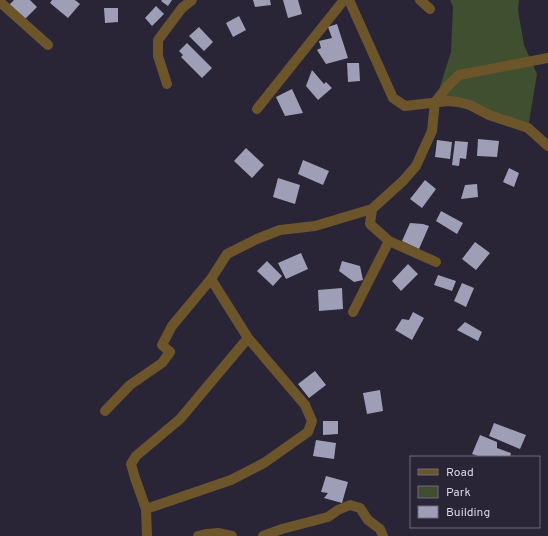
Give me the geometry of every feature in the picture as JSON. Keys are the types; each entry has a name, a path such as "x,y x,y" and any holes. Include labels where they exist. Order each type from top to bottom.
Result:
{"street":[{"path":"167,84 158,56 158,40 182,8 192,0"},
{"path":"258,109 344,0"},
{"path":"349,0 393,98 405,106 435,102 458,102 470,105 489,115 528,128 548,146"},
{"path":"420,0 430,9"},
{"path":"0,2 48,46"},
{"path":"105,411 130,385 162,363 170,352 162,345 172,326 212,278 227,254 257,239 280,230 315,226 372,209 403,181 416,166 432,131 435,102 459,75 548,58"},
{"path":"372,209 370,224 389,241 436,262"},
{"path":"353,312 389,241"},
{"path":"146,509 231,480 264,462 308,432 312,421 305,405 248,338 212,278"},
{"path":"147,536 146,509 131,464 136,456 180,419 248,338"},
{"path":"263,536 282,529 328,517 338,510 350,505 360,508 368,520 380,529 383,536"},
{"path":"198,536 218,533 232,536"}],"green space":[{"path":"450,0 519,0 518,10 524,45 537,74 528,128 470,105 435,102 451,52 453,7"}],"building":[{"path":"14,0 30,0 37,7 24,20 9,5"},
{"path":"52,0 75,0 80,4 68,18 50,3"},
{"path":"172,0 168,6 161,1"},
{"path":"253,0 270,0 271,5 255,7"},
{"path":"283,0 298,0 302,14 288,18"},
{"path":"156,6 164,14 152,26 145,18"},
{"path":"104,8 118,8 118,22 105,23"},
{"path":"239,16 246,30 233,37 226,23"},
{"path":"337,24 348,58 326,64 317,50 321,48 319,41 332,38 328,27"},
{"path":"199,27 213,42 204,51 189,36"},
{"path":"187,43 212,68 202,78 181,57 183,55 179,51"},
{"path":"347,63 359,63 360,81 348,82"},
{"path":"312,70 324,84 326,82 332,88 318,100 306,86"},
{"path":"292,89 303,113 285,116 276,97"},
{"path":"478,139 499,141 497,157 477,156"},
{"path":"437,140 452,142 450,159 435,157"},
{"path":"455,141 468,142 466,159 460,158 459,166 452,165"},
{"path":"246,148 264,165 252,178 234,161"},
{"path":"303,160 329,171 323,185 298,174"},
{"path":"509,168 519,173 514,187 503,182"},
{"path":"278,178 300,185 295,204 273,197"},
{"path":"425,180 436,189 422,208 410,199"},
{"path":"477,184 478,197 461,199 465,185"},
{"path":"441,211 463,223 457,234 436,221"},
{"path":"410,223 429,226 419,249 402,241"},
{"path":"475,242 490,253 476,270 462,259"},
{"path":"301,253 308,269 286,279 278,263"},
{"path":"267,261 282,276 273,286 257,271"},
{"path":"342,261 360,266 363,280 354,282 339,271"},
{"path":"408,264 418,274 401,291 392,281"},
{"path":"438,275 456,281 452,291 434,285"},
{"path":"462,283 474,288 466,307 454,301"},
{"path":"342,288 343,309 319,311 318,290"},
{"path":"413,312 424,318 412,340 395,330 402,319 409,320"},
{"path":"465,322 482,332 478,341 457,330"},
{"path":"315,371 326,385 309,398 298,384"},
{"path":"380,390 383,411 367,414 363,393"},
{"path":"323,421 338,421 338,434 323,435"},
{"path":"494,423 526,435 520,449 489,436"},
{"path":"480,435 497,442 497,448 511,453 510,456 478,456 472,454"},
{"path":"316,440 336,443 334,459 313,456"},
{"path":"326,476 348,482 342,503 324,498 328,493 321,492"}]}
